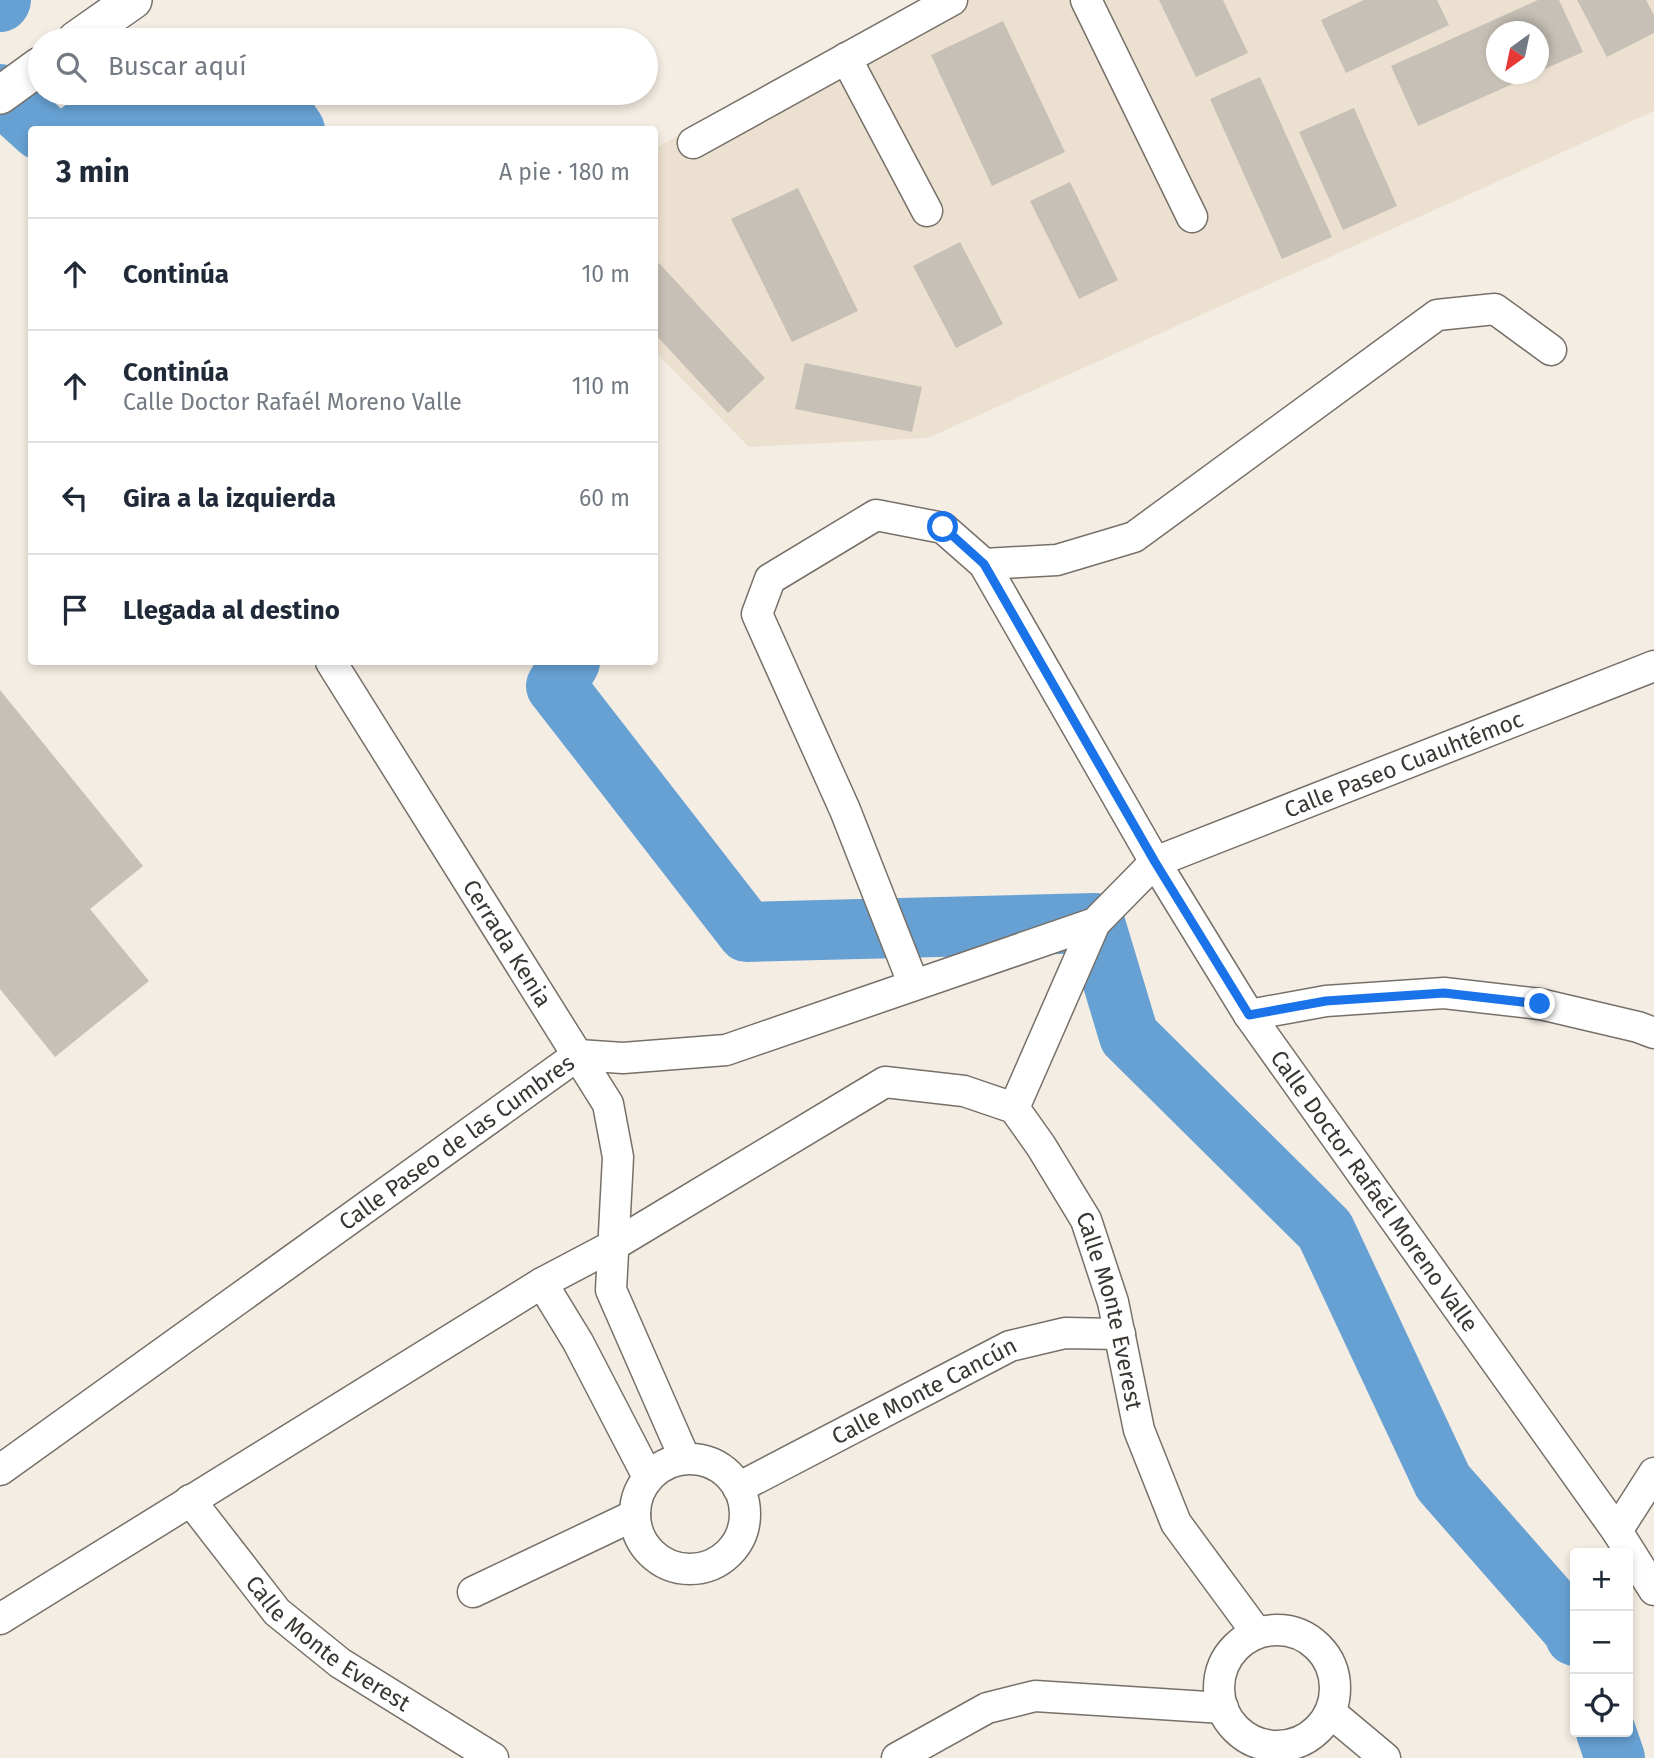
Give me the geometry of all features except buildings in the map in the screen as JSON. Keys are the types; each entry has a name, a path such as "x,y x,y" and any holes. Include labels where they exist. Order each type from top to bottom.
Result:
{"street":[{"path":"93,28 133,0"},
{"path":"693,143 952,0"},
{"path":"1086,0 1192,218"},
{"path":"846,58 927,211"},
{"path":"0,94 28,74"},
{"path":"984,564 1057,560 1134,537 1437,315 1495,309 1551,350"},
{"name":"Calle Doctor Rafaél Moreno Valle","path":"913,984 845,810 757,614 770,579 876,515 943,527 984,564 1155,862 1249,1015 1617,1531 1654,1590"},
{"name":"Cerrada Kenia","path":"333,665 608,1104 618,1157 614,1245"},
{"name":"Calle Paseo Cuauhtémoc","path":"1155,862 1654,666"},
{"name":"Calle Paseo de las Cumbres","path":"0,1470 239,1301 578,1055 623,1058 726,1050 1095,923 1155,862"},
{"path":"0,1619 542,1283 614,1245 884,1082 964,1091 1014,1108 1095,923"},
{"path":"1249,1015 1326,1001 1444,993 1540,1004 1654,1033"},
{"name":"Calle Monte Everest","path":"1014,1108 1041,1146 1086,1220 1113,1302 1139,1430 1176,1523 1256,1633"},
{"path":"614,1245 611,1290 685,1459"},
{"path":"542,1283 578,1342 649,1477"},
{"name":"Calle Monte Cancún","path":"738,1488 1010,1346 1065,1334 1120,1334"},
{"path":"685,1459 716,1465 729,1475 745,1506 744,1527 736,1544 722,1559 705,1567 684,1569 665,1563 650,1551 639,1534 635,1515 636,1501 649,1477 671,1462 685,1459"},
{"path":"1617,1531 1654,1473"},
{"name":"Calle Monte Everest","path":"190,1500 278,1612 340,1663 493,1758"},
{"path":"473,1592 635,1515"},
{"path":"1276,1630 1295,1632 1313,1642 1326,1656 1334,1674 1335,1693 1330,1712 1319,1728 1303,1740 1285,1745 1266,1745 1248,1737 1233,1725 1223,1708 1219,1690 1229,1655 1241,1642 1256,1633 1276,1630"},
{"path":"897,1758 987,1708 1035,1696 1223,1708"},
{"path":"1330,1712 1385,1758"}],"shaded area":[{"path":"920,0 1654,0 1654,111 928,438 749,447 658,355 658,147"}],"waterway":[{"path":"0,94 36,126"},
{"path":"110,126 187,115 286,117 292,126"},
{"path":"568,665 556,686 747,932 1095,923 1129,1036 1325,1230 1443,1482 1570,1627"},
{"path":"1608,1737 1615,1758"}],"route":[{"path":"943,527 984,564 1155,862 1249,1015 1326,1001 1444,993 1540,1004"}]}
